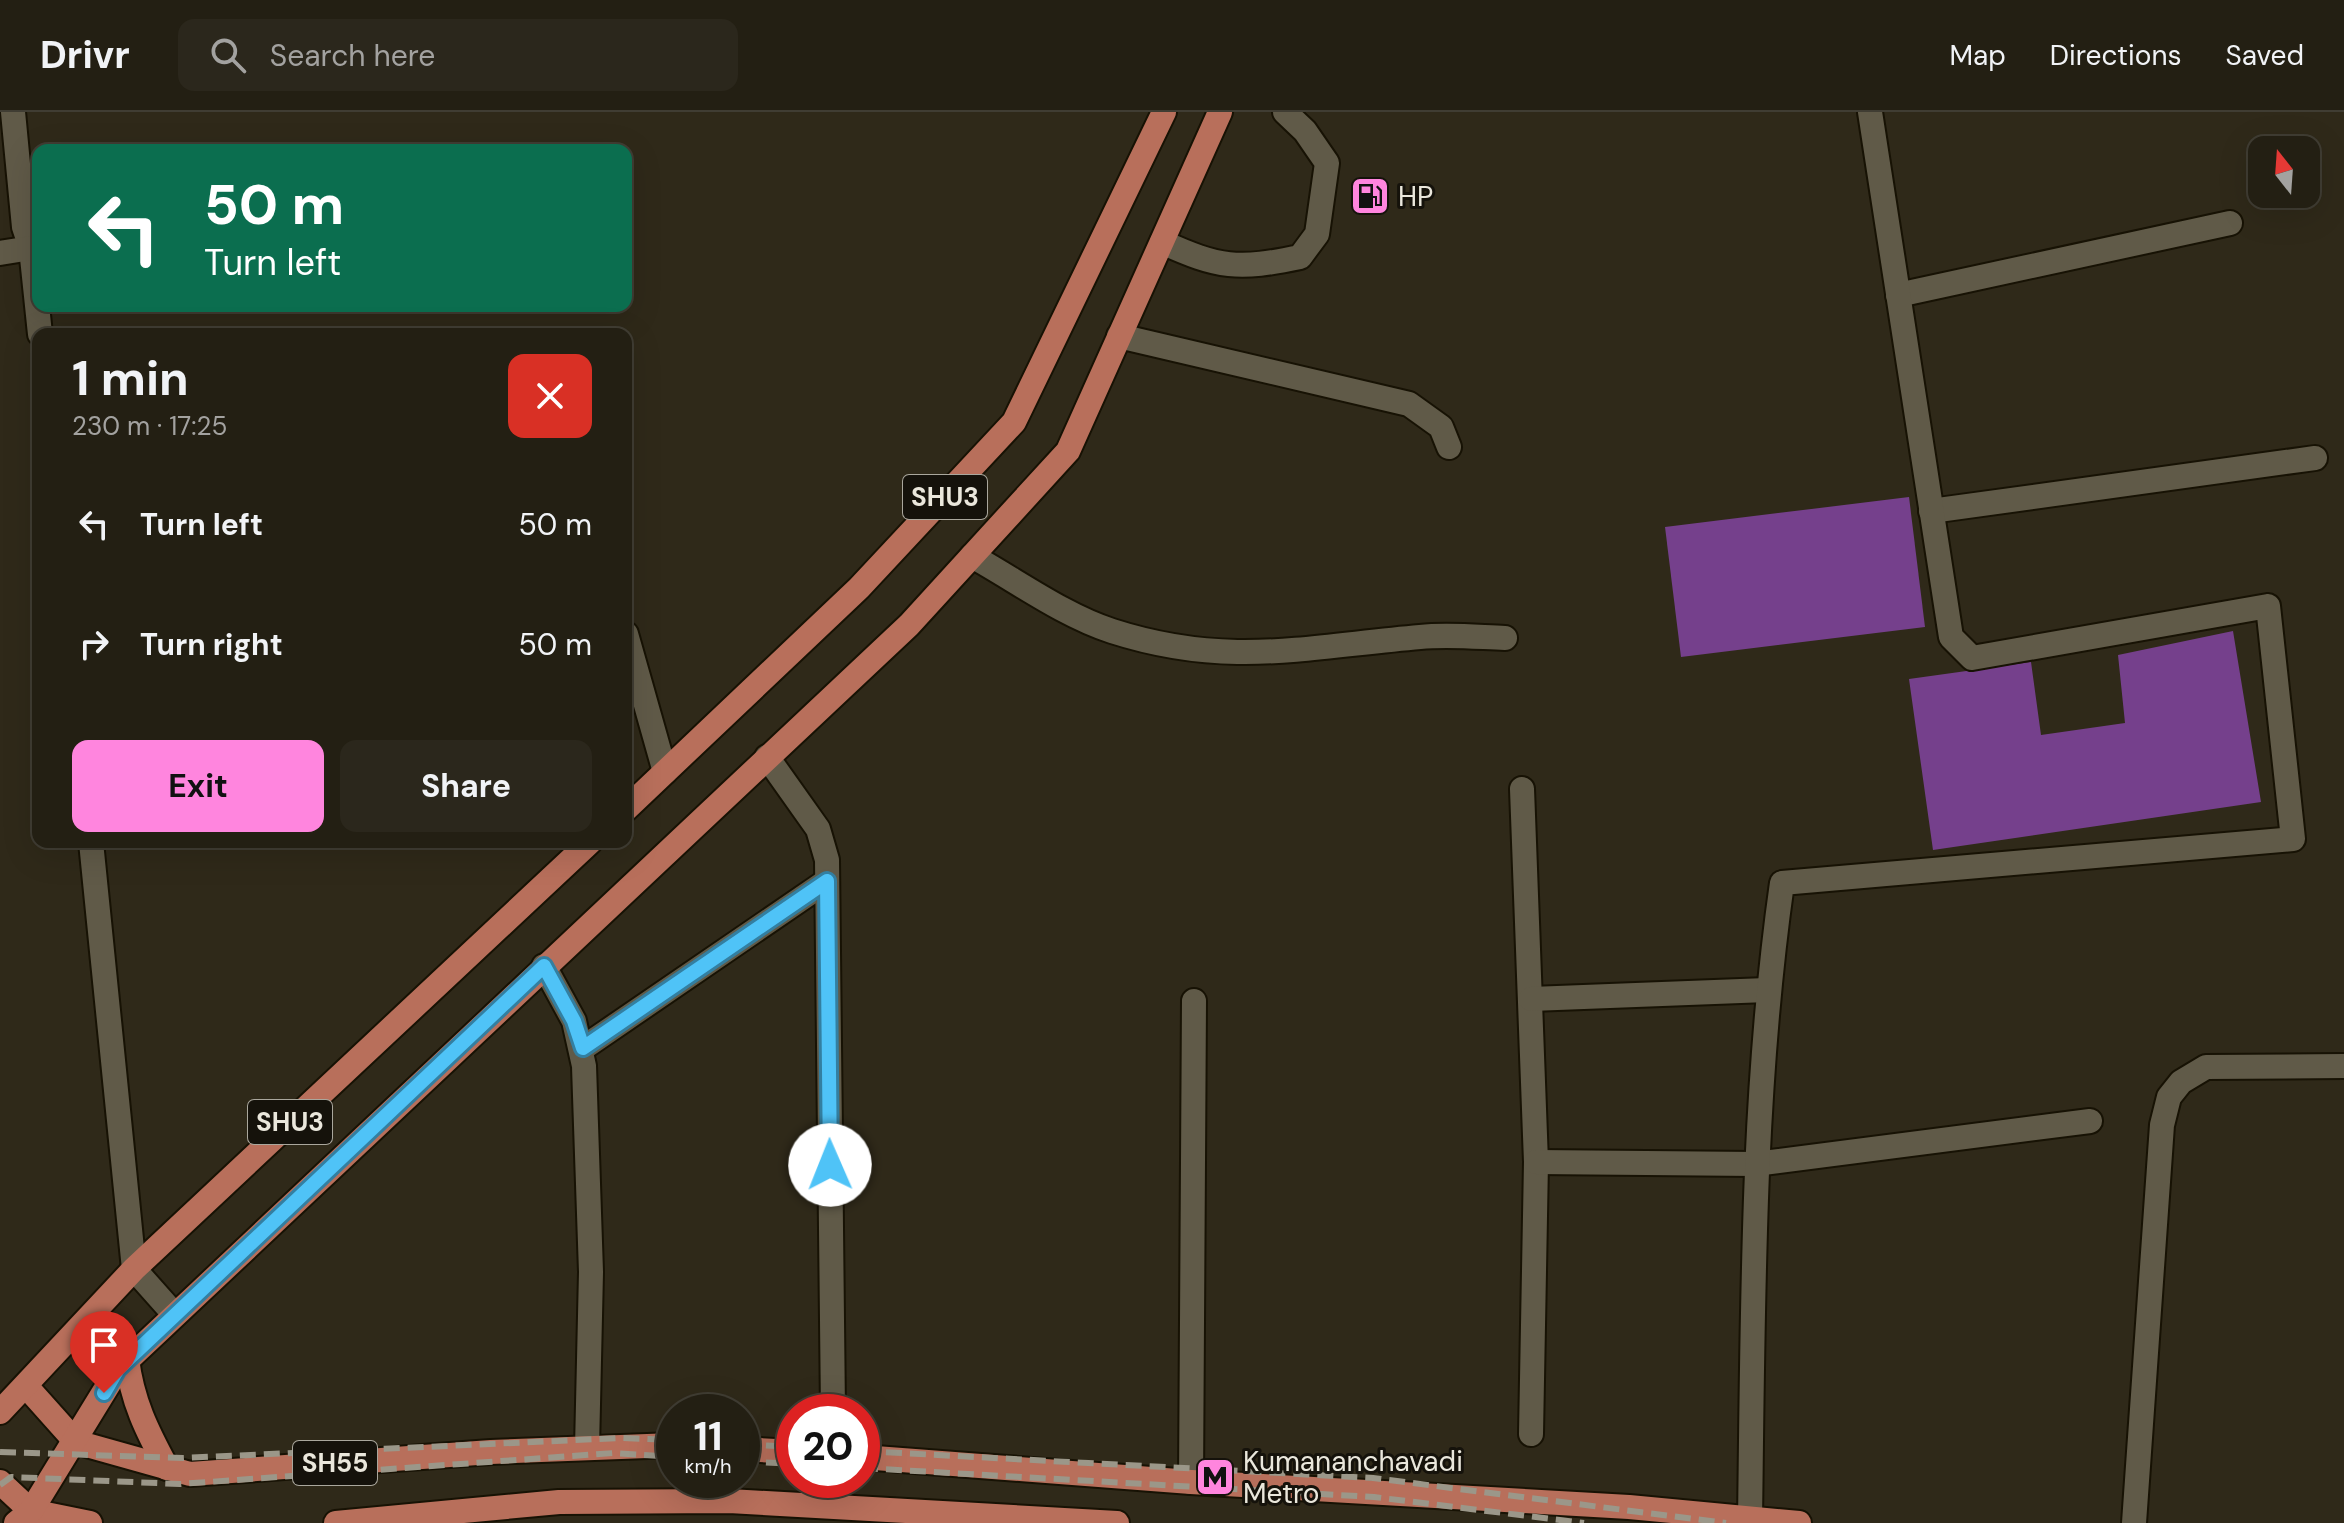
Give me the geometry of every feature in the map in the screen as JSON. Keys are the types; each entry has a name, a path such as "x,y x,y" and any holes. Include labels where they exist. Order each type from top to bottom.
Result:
{"main road":[{"name":"SHU3","path":"632,803 859,588 1014,422 1164,112"},
{"name":"SHU3","path":"24,1517 76,1442 118,1369 127,1359 909,625 1068,451 1220,112"},
{"name":"SHU3","path":"0,1412 134,1269 584,848"},
{"path":"127,1359 131,1394 142,1423 167,1468"},
{"path":"26,1386 76,1442"},
{"name":"SH55","path":"76,1442 190,1474 475,1453 656,1446"},
{"path":"880,1458 1191,1482 1629,1507 1799,1523"},
{"path":"0,1482 24,1517 90,1523"},
{"name":"SH55","path":"336,1523 406,1519 559,1502 729,1501 839,1515 1117,1523"}],"street":[{"path":"13,112 24,227 32,258"},
{"path":"1162,242 1202,260 1241,268 1300,257 1317,234 1327,163 1305,131 1285,112"},
{"path":"1750,1520 1755,1164 1767,990 1782,883 2293,839 2268,606 1972,658 1951,637 1870,112"},
{"path":"1898,295 2230,223"},
{"path":"0,253 31,248"},
{"path":"1119,336 1409,404 1441,427 1449,447"},
{"path":"1931,511 2315,458"},
{"path":"972,556 1108,630 1156,644 1214,654 1307,651 1422,636 1505,638"},
{"path":"632,655 665,772"},
{"path":"767,757 818,829 827,860 833,1394"},
{"path":"1522,789 1536,1162 1531,1434"},
{"path":"92,848 134,1269 174,1314"},
{"path":"583,1048 827,881"},
{"path":"544,966 574,1021 583,1048 591,1272 587,1448"},
{"path":"1531,999 1767,990"},
{"path":"1191,1482 1194,1001"},
{"path":"2134,1523 2162,1125 2169,1097 2181,1082 2206,1067 2344,1066"},
{"path":"1536,1162 1755,1164 2090,1121"}],"building":[{"path":"1909,497 1925,627 1681,657 1665,527"},
{"path":"2233,631 2261,802 1933,850 1909,679 2031,662 2041,735 2125,723 2118,655"}],"railway":[{"path":"0,1452 183,1458 621,1438 656,1439"},
{"path":"760,1445 776,1446"},
{"path":"880,1452 1373,1478 1726,1523"},
{"path":"0,1485 11,1477 180,1484 614,1453 656,1456"},
{"path":"760,1462 776,1463"},
{"path":"880,1469 1374,1497 1584,1523"}],"place":[{"name":"HP","path":"1370,196"},
{"name":"Kumananchavadi Metro","path":"1215,1477"}],"route":[{"path":"104,1393 118,1369 544,966 574,1021 583,1048 827,881 830,1165"}]}
